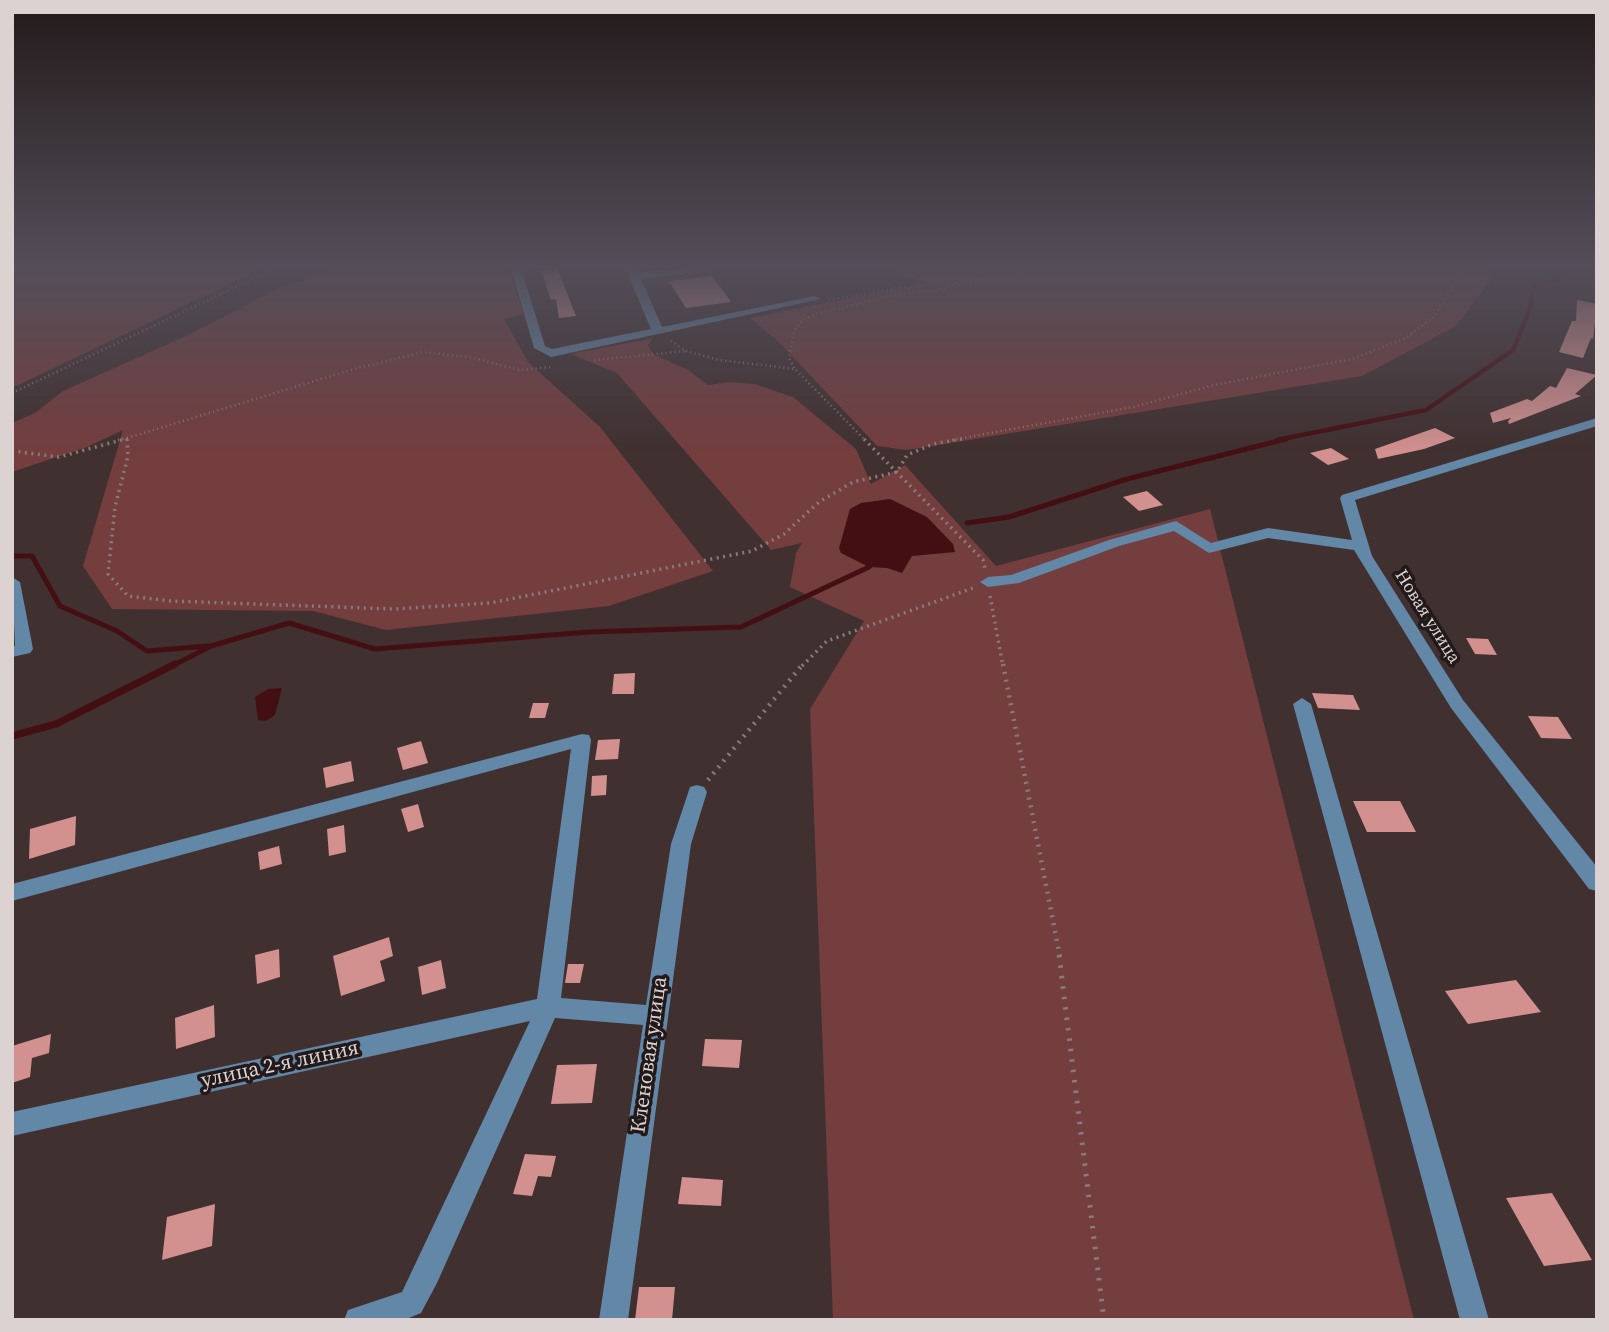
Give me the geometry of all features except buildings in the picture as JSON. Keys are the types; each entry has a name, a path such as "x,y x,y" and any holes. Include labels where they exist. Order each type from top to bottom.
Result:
{"street":[{"path":"534,327 540,348 544,352 555,353 682,327"},
{"path":"657,327 659,332"},
{"name":"Новая улица","path":"1597,422 1347,498 1364,556 1457,704 1597,883"},
{"path":"988,582 1013,580 1114,543 1176,526 1209,548 1268,533 1361,546"},
{"path":"12,582 24,649 12,652"},
{"path":"1302,704 1475,1320"},
{"path":"12,893 582,740 548,1007 411,1303 358,1320"},
{"name":"Кленовая улица","path":"613,1320 681,844 697,792"},
{"name":"улица 2-я линия","path":"12,1124 548,1007 655,1016"}],"path":[{"path":"12,393 151,327"},
{"path":"797,327 789,358 795,369 984,559 1064,979 1104,1320"},
{"path":"127,438 128,456 115,507 108,574 128,596 284,607 394,609 491,603 752,551 783,534 819,502 853,482 897,472 907,455 933,444 1133,407 1214,385 1352,359 1406,338 1420,327"},
{"path":"659,332 686,351"},
{"path":"586,361 686,351 762,367 795,369"},
{"path":"12,451 59,457 354,369 423,352 474,358 519,370 553,367"},
{"path":"697,792 749,733 811,654 827,640 988,582"}],"shaded area":[{"path":"12,327 140,327 12,388"},
{"path":"203,327 509,327 528,362 600,427 713,571 609,606 386,630 313,611 112,609 83,566 123,430 87,447 12,472 12,423 35,413 63,391"},
{"path":"761,327 1454,327 1362,376 907,450 877,446 780,343"},
{"path":"653,338 648,345 653,354 688,370 708,385 730,382 754,384 793,397 856,449 871,484 905,465 996,566 1210,509 1414,1320 833,1320 810,709 864,621 790,587 796,553 802,543 771,550 617,373 571,354"},
{"path":"890,499 927,517 953,544 955,552 912,556 902,573 887,568 869,567 841,553 839,548 850,509 861,503"},
{"path":"282,688 275,715 266,721 258,720 255,697 268,689"}],"waterway":[{"path":"1277,440 1426,410 1513,350 1522,327"},
{"path":"967,523 1009,517 1127,479 1286,439"},
{"path":"12,556 32,556 60,606 117,631 147,651 208,646"},
{"path":"172,666 211,646 289,623 375,649 589,632 741,627 869,567 873,562"},
{"path":"12,736 56,724 175,664"}]}
